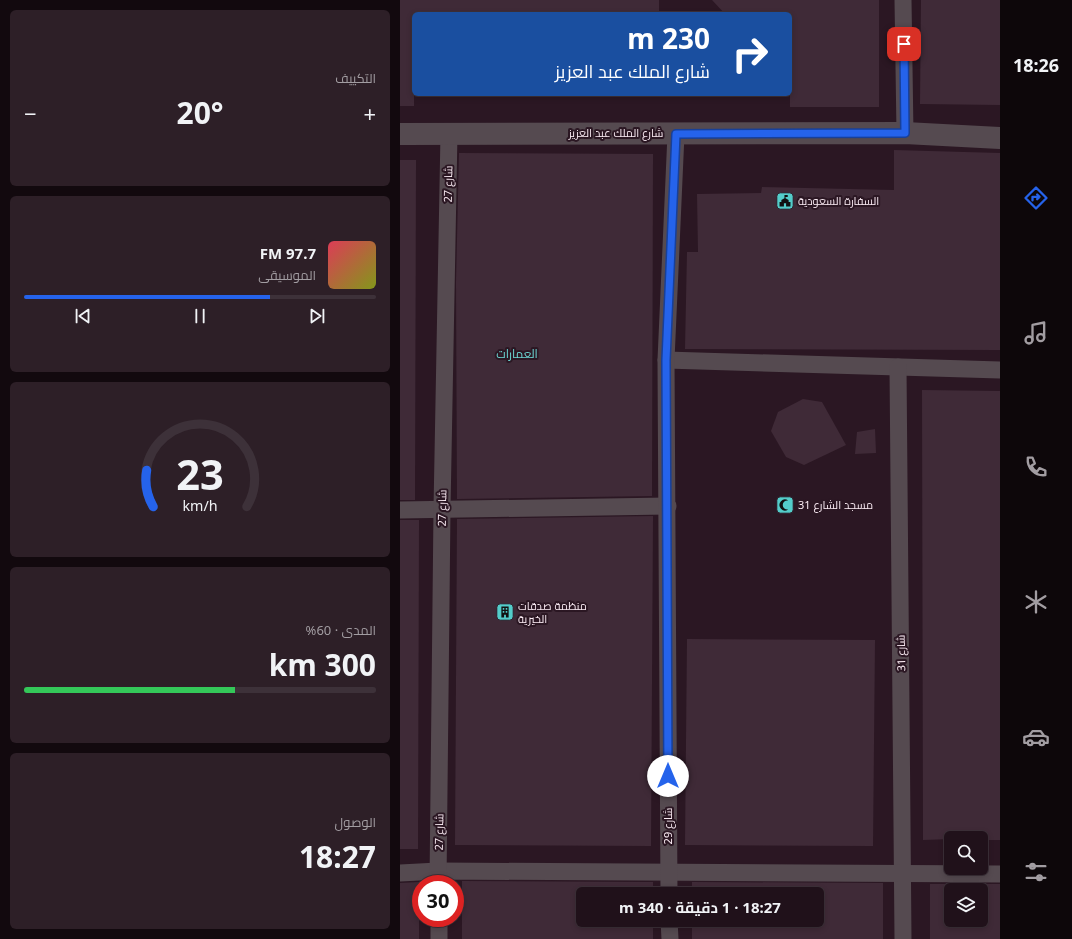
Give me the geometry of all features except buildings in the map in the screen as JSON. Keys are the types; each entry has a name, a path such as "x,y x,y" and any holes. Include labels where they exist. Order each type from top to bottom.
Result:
{"street":[{"path":"903,0 905,133"},
{"name":"شارع 27","path":"438,875 442,509 449,133"},
{"name":"شارع الملك عبد العزيز","path":"400,134 905,133 1000,138"},
{"name":"شارع 29","path":"669,887 668,506 666,360 676,134"},
{"path":"666,360 1000,370"},
{"name":"شارع 31","path":"898,367 903,939"},
{"path":"400,510 668,506"},
{"path":"464,877 668,871 1000,874"},
{"path":"400,873 415,875"},
{"path":"439,927 439,939"},
{"path":"669,927 670,939"}],"place":[{"name":"السفارة السعودية","path":"785,201"},
{"name":"مسجد الشارع 31","path":"785,505"},
{"name":"منظمة صدقات الخيرية","path":"505,612"}],"district":[{"name":"العمارات","path":"517,354"}],"route":[{"path":"668,776 668,506 666,360 676,134 905,133 904,44"}]}
